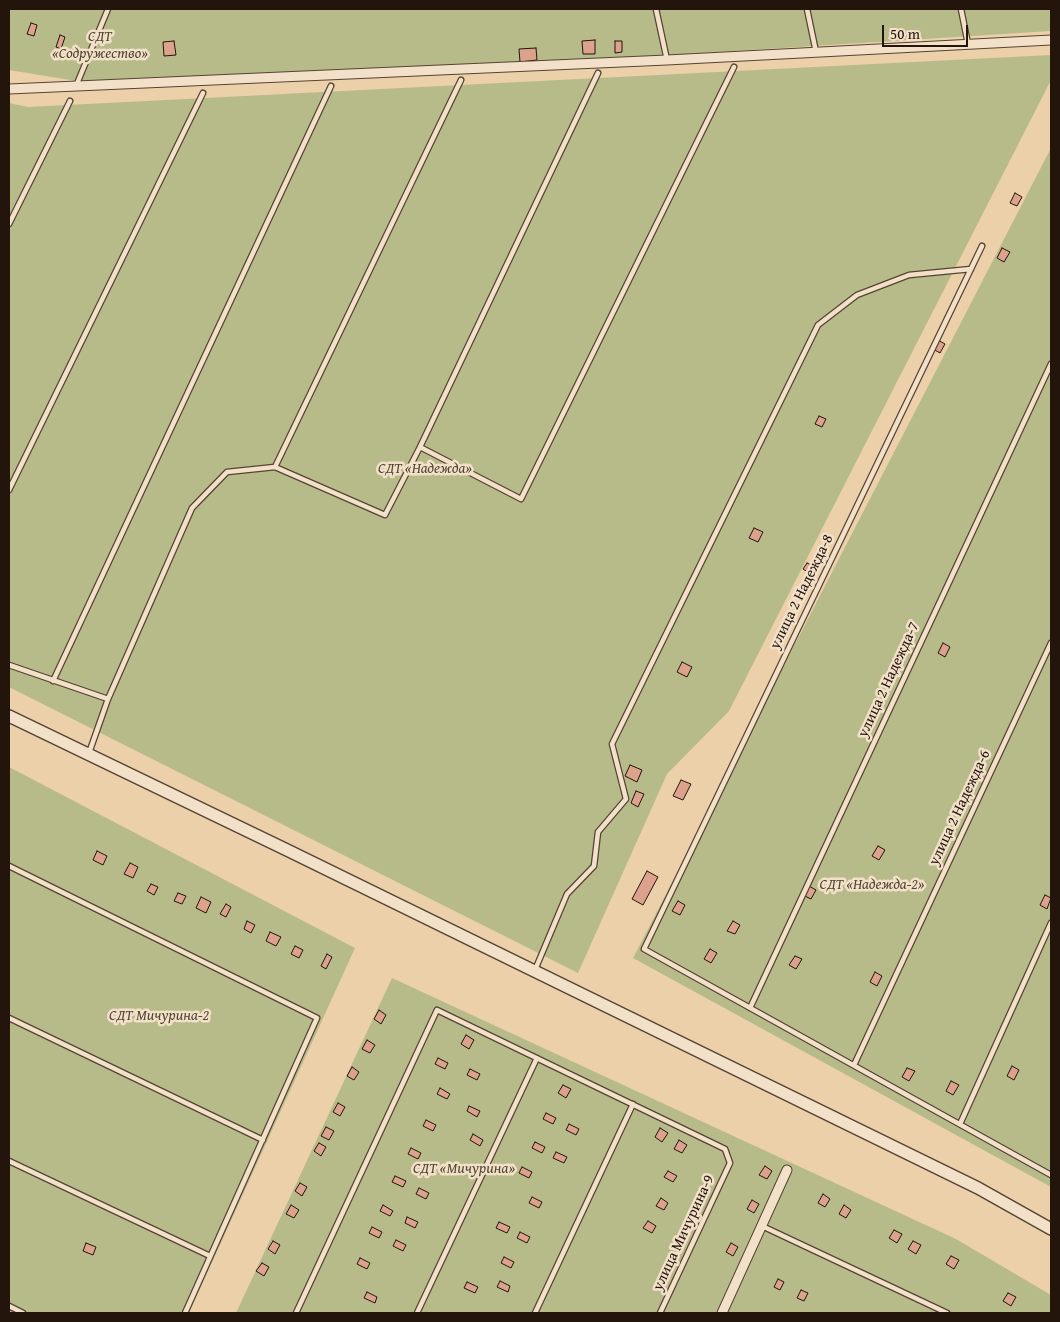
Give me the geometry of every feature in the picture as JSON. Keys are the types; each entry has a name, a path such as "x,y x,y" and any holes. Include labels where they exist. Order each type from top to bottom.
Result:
{"street":[{"path":"9,89 667,60 1051,40"},
{"path":"9,716 978,1188 1051,1229"},
{"path":"722,1313 787,1170"}],"lane":[{"path":"76,86 108,9"},
{"path":"656,9 667,60"},
{"path":"807,9 816,52"},
{"path":"961,9 968,44"},
{"path":"420,447 521,498 734,68"},
{"path":"88,755 108,699 192,508 227,472 275,467 386,515 598,74"},
{"path":"275,467 461,80"},
{"path":"54,681 331,86"},
{"path":"9,490 204,93"},
{"path":"9,224 70,101"},
{"name":"улица 2 Надежда-8","path":"750,1008 644,948 982,246"},
{"path":"535,971 567,894 594,866 598,832 626,799 612,744 818,325 857,296 909,275 971,269"},
{"name":"улица 2 Надежда-7","path":"750,1008 1051,364"},
{"name":"улица 2 Надежда-6","path":"854,1065 1051,643"},
{"path":"9,665 108,699"},
{"path":"9,866 317,1018 185,1313"},
{"path":"960,1124 1051,924"},
{"path":"750,1008 1051,1175"},
{"path":"296,1313 437,1010 633,1104 535,1313"},
{"path":"9,1018 263,1140"},
{"path":"417,1313 537,1058"},
{"name":"улица Мичурина-9","path":"633,1104 725,1149 730,1163 660,1313"},
{"path":"9,1161 210,1256"},
{"path":"762,1226 947,1313"},
{"path":"9,1306 23,1313"}],"green space":[{"name":"СДТ «Содружество»","path":"9,9 1051,9 1051,31 513,65 95,84 9,70"},
{"name":"СДТ «Надежда»","path":"1051,55 1051,80 729,711 667,774 578,973 9,687 9,103 28,107"},
{"name":"СДТ «Надежда-2»","path":"1051,148 1051,1187 633,958"},
{"name":"СДТ Мичурина-2","path":"9,767 355,948 189,1313 9,1313"},
{"name":"СДТ «Мичурина»","path":"392,978 956,1239 1051,1295 1051,1313 236,1313"}],"building":[{"path":"31,23 37,25 34,36 27,34"},
{"path":"60,35 65,37 61,49 56,47"},
{"path":"595,40 595,54 583,54 582,41"},
{"path":"174,41 176,55 164,56 163,42"},
{"path":"615,41 622,41 622,52 615,53"},
{"path":"536,48 537,60 520,62 519,49"},
{"path":"1015,193 1022,197 1017,206 1010,203"},
{"path":"1002,248 1010,252 1004,262 997,258"},
{"path":"938,340 945,344 940,353 933,349"},
{"path":"819,416 826,419 822,427 815,424"},
{"path":"754,528 763,532 758,542 749,538"},
{"path":"807,563 815,567 811,574 803,569"},
{"path":"943,643 950,647 945,657 938,653"},
{"path":"682,662 692,667 687,677 677,672"},
{"path":"630,765 642,770 637,782 625,776"},
{"path":"681,780 691,784 683,800 673,796"},
{"path":"636,791 644,794 638,807 631,803"},
{"path":"878,846 885,850 879,860 872,856"},
{"path":"97,851 107,856 103,865 93,860"},
{"path":"130,863 138,867 133,878 124,874"},
{"path":"647,871 658,877 643,905 632,899"},
{"path":"151,884 158,887 154,895 147,891"},
{"path":"809,886 816,890 811,899 803,895"},
{"path":"178,893 186,896 182,904 174,901"},
{"path":"1045,895 1051,898 1047,909 1040,905"},
{"path":"201,897 211,902 206,913 196,908"},
{"path":"678,901 685,905 680,915 672,911"},
{"path":"226,904 231,907 226,917 220,914"},
{"path":"247,921 255,925 251,933 244,929"},
{"path":"733,921 740,925 735,934 727,931"},
{"path":"270,932 281,937 276,946 266,941"},
{"path":"295,946 303,950 299,958 291,954"},
{"path":"710,949 717,953 711,963 704,959"},
{"path":"327,954 332,957 326,969 321,966"},
{"path":"795,956 802,959 796,969 789,965"},
{"path":"875,972 882,976 877,986 870,982"},
{"path":"379,1010 386,1015 381,1024 374,1019"},
{"path":"466,1035 474,1040 469,1049 461,1044"},
{"path":"367,1040 375,1045 370,1053 362,1049"},
{"path":"438,1058 448,1063 445,1069 435,1064"},
{"path":"1012,1066 1019,1070 1014,1080 1007,1076"},
{"path":"352,1067 359,1072 354,1080 347,1076"},
{"path":"907,1068 915,1071 909,1081 902,1077"},
{"path":"470,1069 480,1074 477,1080 467,1075"},
{"path":"951,1081 959,1085 953,1095 946,1091"},
{"path":"563,1085 571,1089 566,1098 558,1093"},
{"path":"440,1088 450,1094 447,1099 437,1094"},
{"path":"338,1103 345,1107 340,1116 333,1112"},
{"path":"469,1106 480,1111 477,1117 467,1111"},
{"path":"546,1113 556,1118 553,1124 543,1119"},
{"path":"426,1120 436,1125 433,1131 423,1126"},
{"path":"569,1124 579,1129 576,1135 566,1130"},
{"path":"326,1127 334,1131 329,1140 321,1136"},
{"path":"660,1128 668,1133 662,1142 655,1137"},
{"path":"473,1134 483,1140 480,1146 470,1140"},
{"path":"679,1140 687,1145 682,1153 674,1149"},
{"path":"535,1142 545,1147 542,1153 532,1148"},
{"path":"319,1143 326,1147 321,1156 314,1151"},
{"path":"411,1148 421,1153 418,1159 408,1154"},
{"path":"556,1152 567,1157 564,1163 553,1158"},
{"path":"765,1166 772,1171 767,1179 759,1175"},
{"path":"522,1167 532,1172 529,1178 519,1173"},
{"path":"668,1171 677,1176 673,1182 664,1177"},
{"path":"395,1176 406,1181 403,1187 392,1182"},
{"path":"300,1183 307,1187 302,1196 295,1191"},
{"path":"419,1188 429,1193 426,1199 416,1194"},
{"path":"823,1194 830,1199 825,1207 818,1203"},
{"path":"532,1197 542,1202 539,1208 529,1203"},
{"path":"661,1198 668,1203 664,1210 656,1206"},
{"path":"752,1200 759,1204 754,1213 747,1209"},
{"path":"291,1205 299,1210 294,1218 286,1214"},
{"path":"383,1205 393,1211 390,1216 380,1211"},
{"path":"844,1205 851,1210 846,1218 839,1214"},
{"path":"407,1217 418,1222 415,1228 405,1223"},
{"path":"648,1221 656,1226 652,1233 643,1228"},
{"path":"499,1222 510,1227 507,1233 496,1228"},
{"path":"372,1227 382,1232 379,1238 369,1233"},
{"path":"894,1230 902,1234 897,1243 889,1238"},
{"path":"520,1232 530,1237 527,1243 517,1238"},
{"path":"396,1240 406,1245 403,1251 393,1246"},
{"path":"273,1241 280,1245 275,1254 268,1249"},
{"path":"913,1241 921,1245 916,1254 908,1249"},
{"path":"86,1243 96,1247 93,1255 83,1251"},
{"path":"731,1243 738,1247 733,1256 726,1252"},
{"path":"951,1256 959,1260 954,1269 946,1264"},
{"path":"504,1257 514,1262 511,1268 501,1263"},
{"path":"360,1258 370,1263 367,1269 357,1264"},
{"path":"262,1263 269,1267 264,1276 256,1271"},
{"path":"778,1279 784,1282 780,1290 774,1287"},
{"path":"500,1281 510,1286 508,1292 497,1287"},
{"path":"467,1282 478,1287 475,1293 464,1288"},
{"path":"801,1290 808,1293 804,1301 797,1298"},
{"path":"367,1292 377,1297 375,1303 364,1298"},
{"path":"1008,1293 1016,1297 1011,1306 1003,1301"}]}
